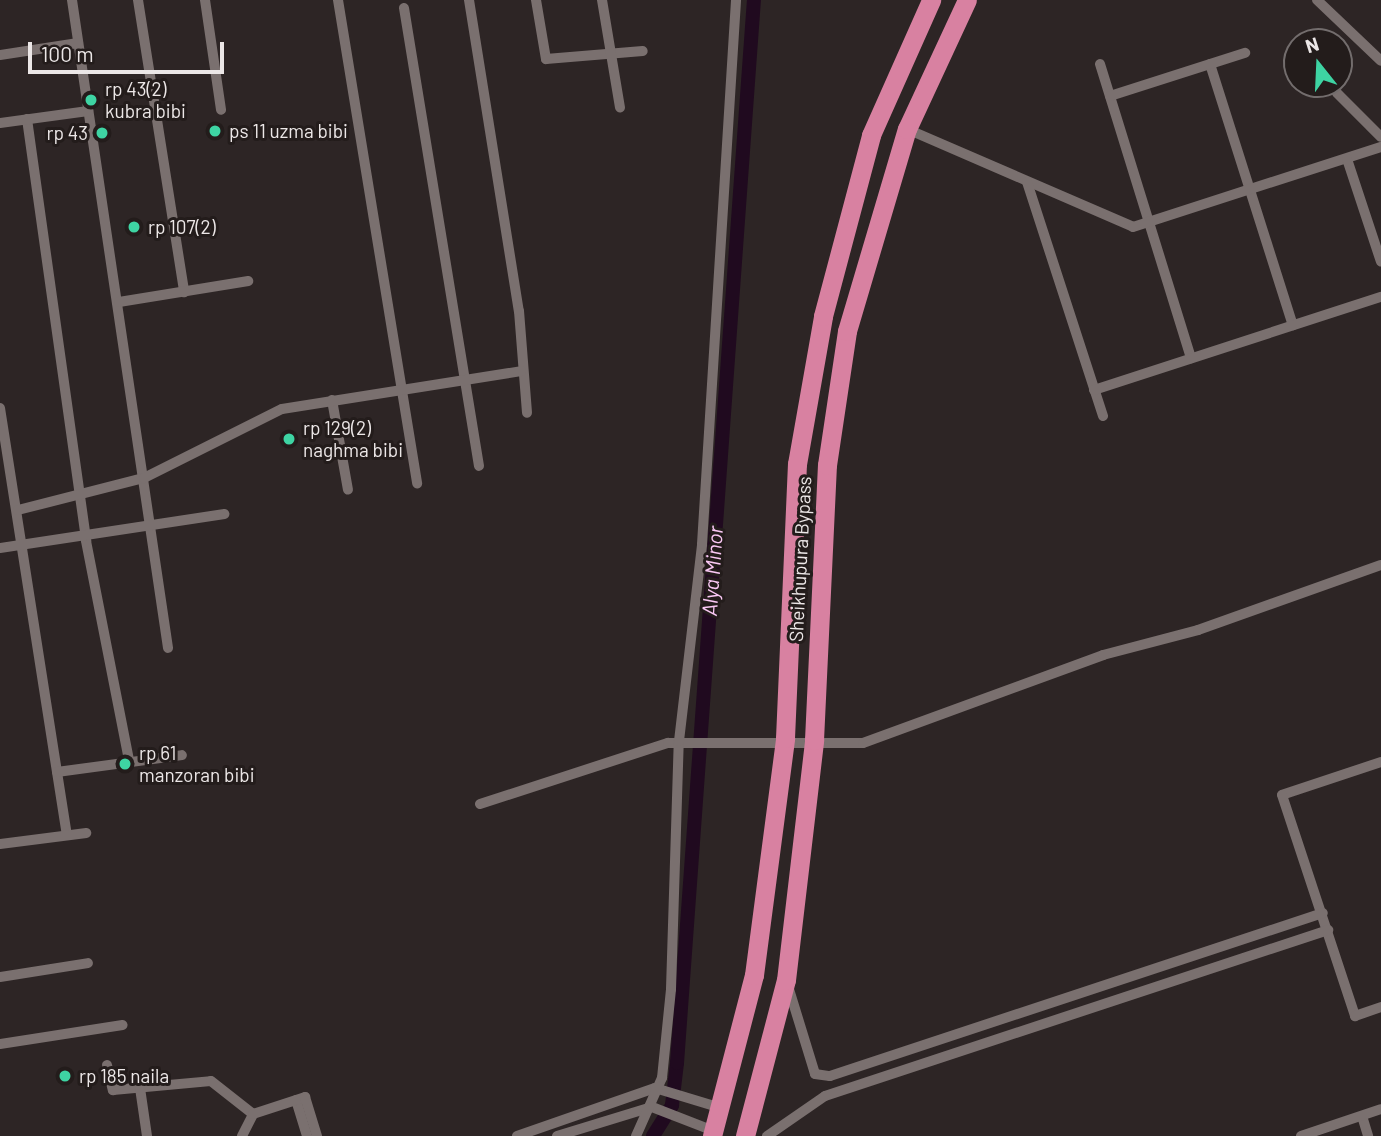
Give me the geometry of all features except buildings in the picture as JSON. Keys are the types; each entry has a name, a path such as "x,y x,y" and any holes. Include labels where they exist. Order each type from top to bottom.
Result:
{"highway":[{"name":"Sheikhupura Bypass","path":"713,1133 754,975 785,738 797,464 822,316 871,135 931,0"},
{"name":"Sheikhupura Bypass","path":"745,1136 786,980 814,740 827,465 855,296 906,129 967,0"}],"street":[{"path":"72,0 119,302 168,648"},
{"path":"138,0 184,292"},
{"path":"205,0 221,110"},
{"path":"338,0 417,484"},
{"path":"469,0 519,312 521,371 527,413"},
{"path":"536,0 546,59 643,51"},
{"path":"602,0 620,107"},
{"path":"636,1136 652,1107 668,1090 680,741 702,544 736,0"},
{"path":"1317,0 1381,61"},
{"path":"404,8 478,466"},
{"path":"0,55 78,43"},
{"path":"1369,50 1381,46"},
{"path":"1110,96 1245,53"},
{"path":"1100,64 1191,358"},
{"path":"1210,64 1248,192 1293,325"},
{"path":"1342,98 1381,137"},
{"path":"0,123 88,111"},
{"path":"27,119 86,536 129,761"},
{"path":"906,129 1126,225 1151,224 1381,147"},
{"path":"1347,159 1381,262"},
{"path":"1027,182 1103,416"},
{"path":"119,302 248,281"},
{"path":"1094,390 1381,297"},
{"path":"18,510 81,497 144,478 282,409 521,371"},
{"path":"332,400 348,490"},
{"path":"0,408 67,835"},
{"path":"0,548 225,514"},
{"path":"480,804 680,741 785,738 863,743 1103,655 1198,630 1381,565"},
{"path":"57,772 182,755"},
{"path":"1381,762 1282,795 1355,1016 1381,1007"},
{"path":"0,844 86,833"},
{"path":"786,980 815,1074 830,1076 1323,913"},
{"path":"767,1136 825,1096 1328,930"},
{"path":"0,977 88,963"},
{"path":"0,1044 123,1025"},
{"path":"107,1065 113,1090 211,1082 253,1114"},
{"path":"140,1088 147,1136"},
{"path":"517,1136 668,1090 721,1108"},
{"path":"242,1136 253,1114 304,1097 317,1136"},
{"path":"296,1100 307,1136"},
{"path":"558,1136 652,1107 713,1133"},
{"path":"1301,1136 1381,1109"},
{"path":"1362,1116 1368,1136"}],"waterway":[{"name":"Alya Minor","path":"653,1136 672,1105 677,1063 754,0"}],"place":[{"name":"rp 43(2) kubra bibi","path":"91,100"},
{"name":"ps 11 uzma bibi","path":"215,131"},
{"name":"rp 43","path":"102,133"},
{"name":"rp 107(2)","path":"134,227"},
{"name":"rp 129(2) naghma bibi","path":"289,439"},
{"name":"rp 61 manzoran bibi","path":"125,764"},
{"name":"rp 185 naila","path":"65,1076"}]}
